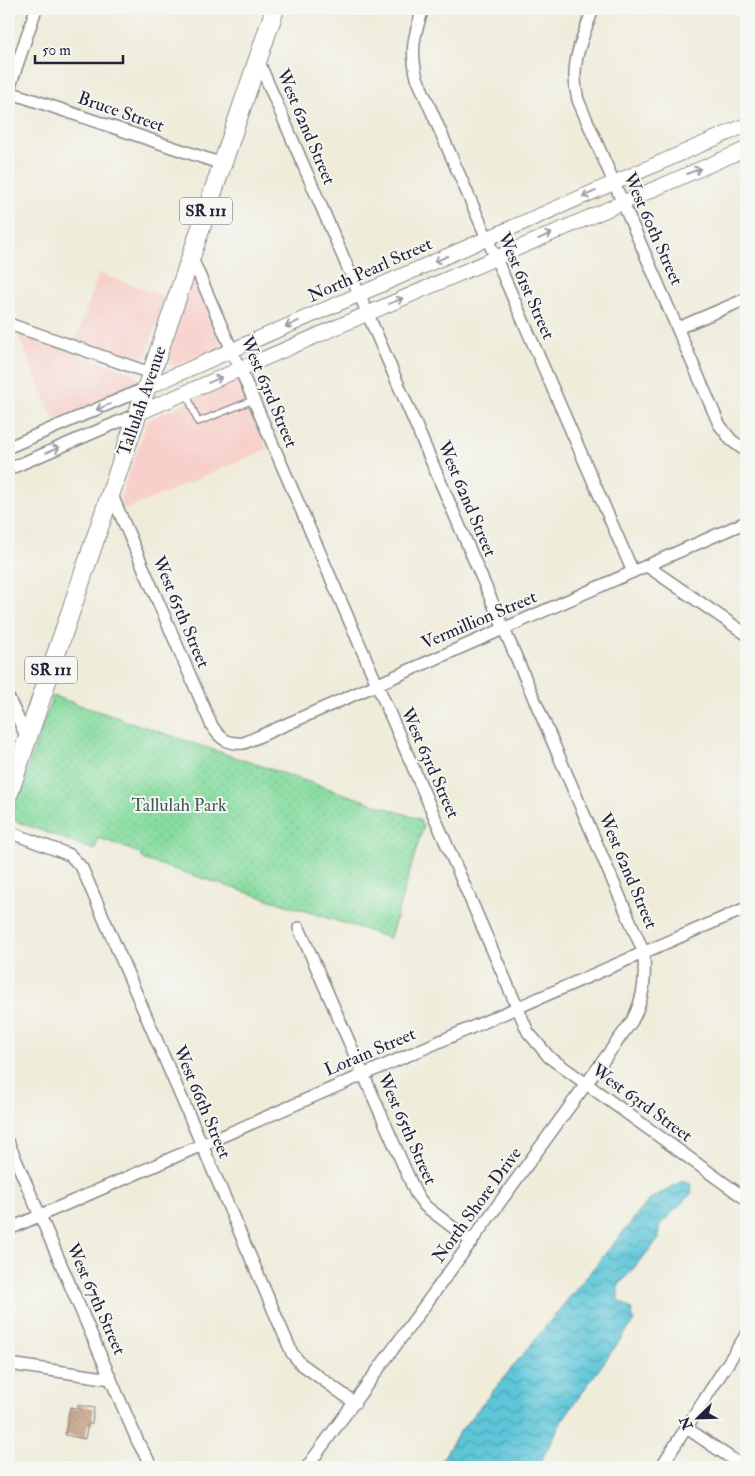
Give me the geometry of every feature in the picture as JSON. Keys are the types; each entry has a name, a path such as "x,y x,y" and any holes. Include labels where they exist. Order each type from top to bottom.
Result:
{"main road":[{"name":"Tallulah Avenue","path":"9,793 275,9"}],"street":[{"path":"9,91 36,9"},
{"name":"West 61st Street","path":"423,9 415,33 412,57 417,78 633,572"},
{"name":"West 60th Street","path":"593,9 574,64 573,82 578,100 719,424 731,440 746,451"},
{"name":"West 62nd Street","path":"258,60 644,952"},
{"name":"Bruce Street","path":"9,91 222,164"},
{"name":"North Pearl Street","path":"9,447 150,381 232,351 746,125"},
{"path":"9,469 746,149"},
{"name":"West 63rd Street","path":"191,256 528,1032 538,1046 586,1085 746,1198"},
{"path":"678,328 746,299"},
{"path":"9,324 150,381"},
{"name":"West 65th Street","path":"111,493 212,726 225,741"},
{"name":"Vermillion Street","path":"225,741 244,743 746,522"},
{"path":"647,566 746,634"},
{"path":"9,699 27,738"},
{"name":"West 66th Street","path":"9,832 60,850 77,861 292,1353 300,1363 355,1403"},
{"name":"Lorain Street","path":"9,1229 746,908"},
{"name":"West 65th Street","path":"299,928 416,1194 424,1206 472,1242"},
{"name":"North Shore Drive","path":"307,1467 586,1085 640,1007 645,989 644,952"},
{"name":"West 67th Street","path":"9,1144 138,1442 152,1467"},
{"path":"661,1467 688,1429 746,1335"},
{"path":"9,1364 111,1379"},
{"path":"688,1429 744,1467"}],"lane":[{"path":"186,392 198,422 253,400"}],"shaded area":[{"path":"198,258 234,341 173,366 168,359"},
{"path":"99,273 165,297 145,356 139,359 76,340"},
{"path":"18,334 130,372 137,377 137,382 134,387 54,419"},
{"path":"238,379 267,449 125,510 120,499 148,420"}],"green space":[{"name":"Tallulah Park","path":"53,696 419,819 423,827 390,938 145,860 137,852 99,838 94,850 10,819"}],"water":[{"path":"682,1181 691,1184 692,1193 659,1226 659,1239 618,1286 618,1299 631,1309 634,1321 563,1419 538,1467 437,1467 461,1430 650,1199"}],"building":[{"path":"78,1405 94,1408 92,1424 88,1424 85,1439 65,1435 70,1407 78,1409"}]}
